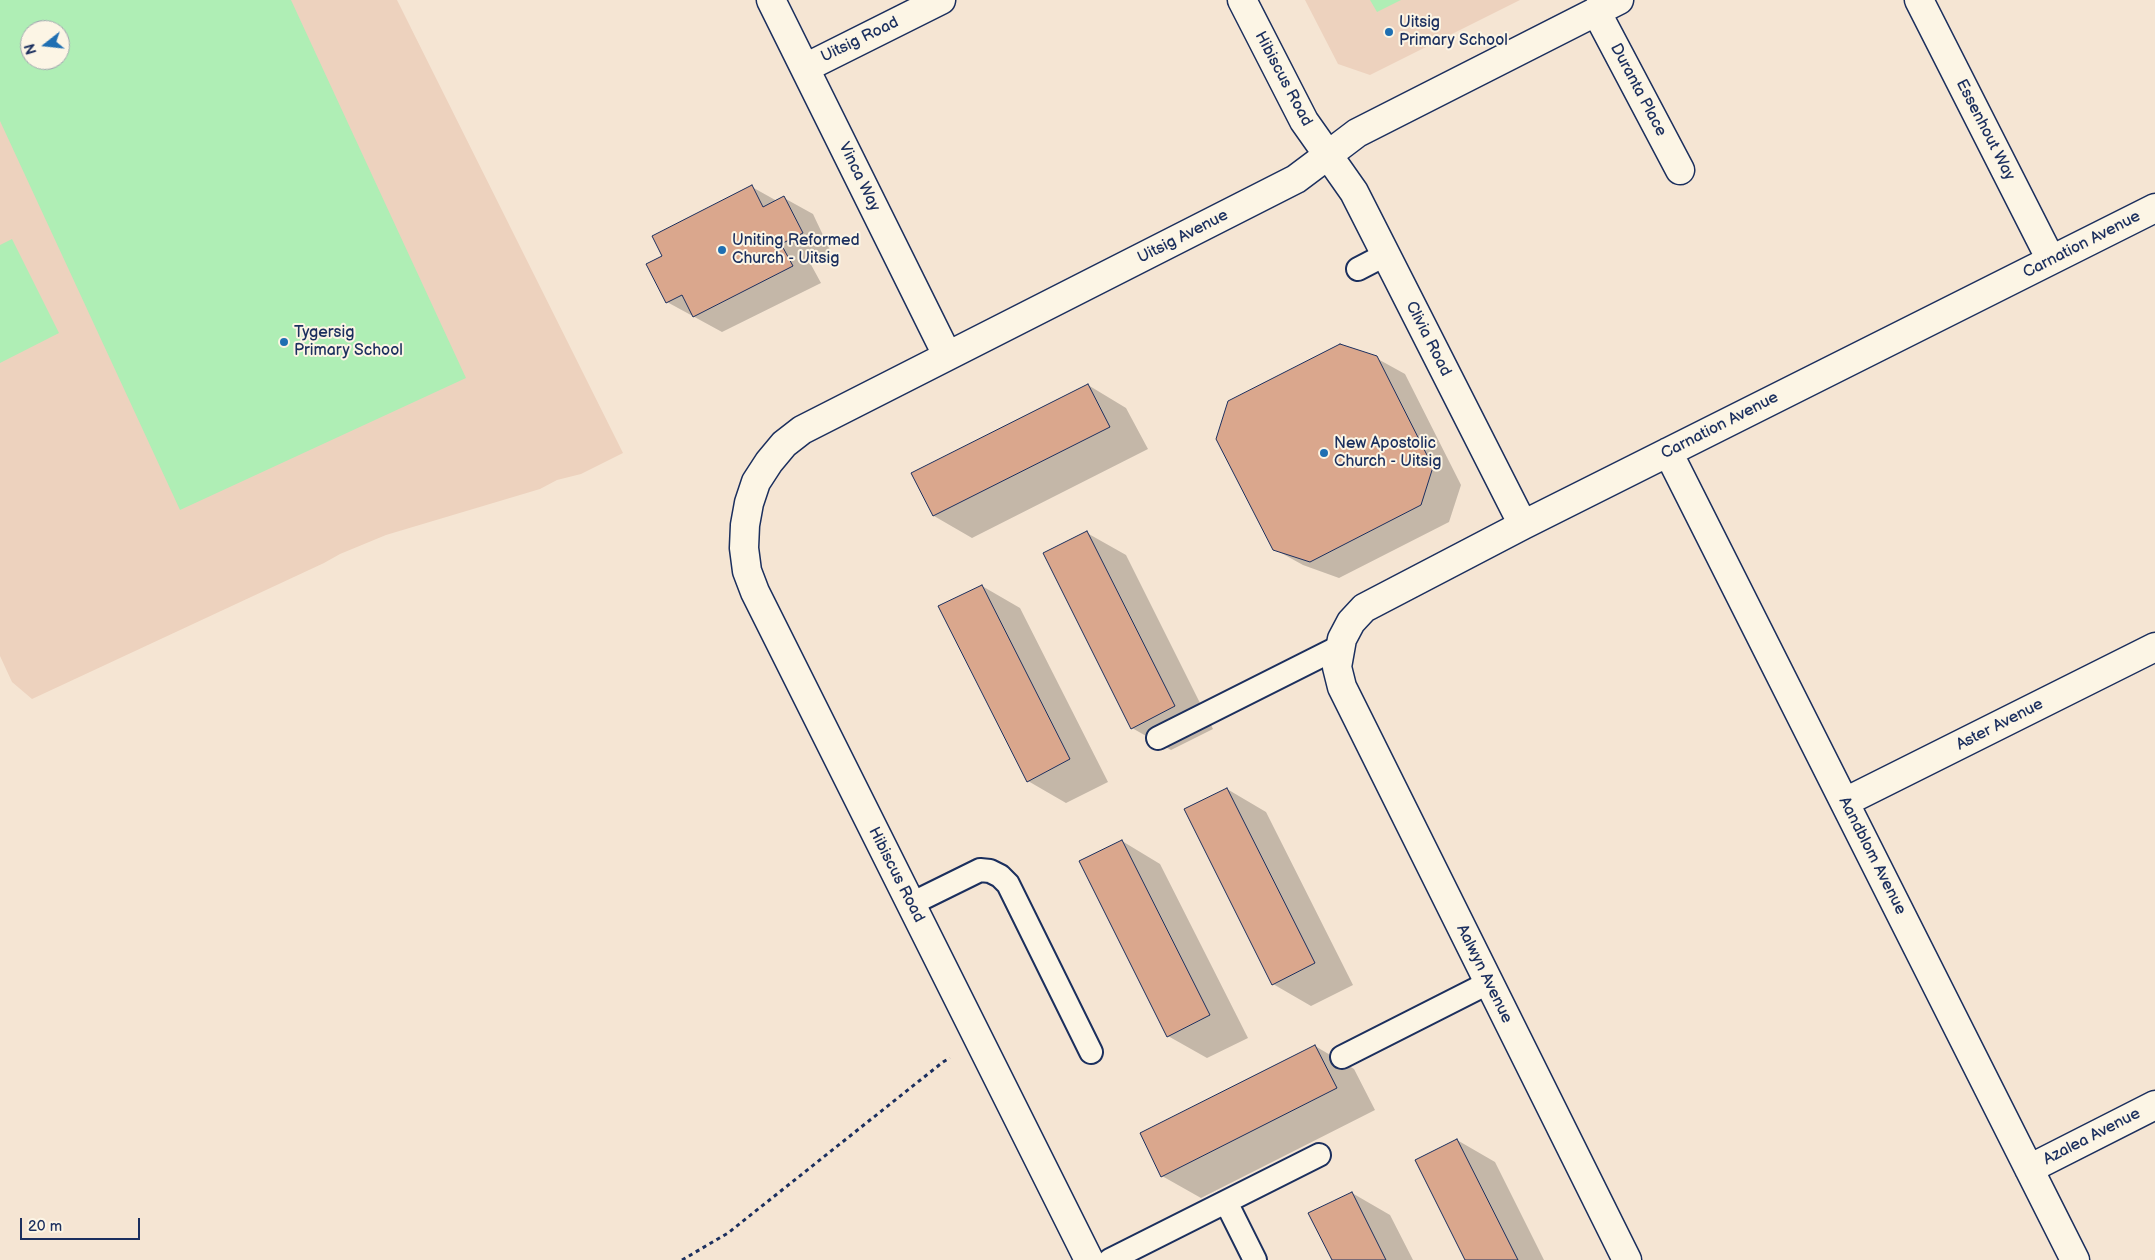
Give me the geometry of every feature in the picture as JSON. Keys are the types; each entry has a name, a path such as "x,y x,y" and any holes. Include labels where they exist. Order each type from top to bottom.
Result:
{"street":[{"name":"Vinca Way","path":"771,0 947,355"},
{"name":"Uitsig Road","path":"805,68 941,0"},
{"name":"Hibiscus Road","path":"1242,0 1304,121 1328,155"},
{"name":"Essenhout Way","path":"1919,0 2051,260"},
{"name":"Uitsig Avenue","path":"756,482 784,444 802,430 1296,179 1357,133 1608,6"},
{"name":"Duranta Place","path":"1608,6 1680,170"},
{"name":"Clivia Road","path":"1328,155 1354,192 1523,525"},
{"name":"Carnation Avenue","path":"1342,687 1337,667 1339,647 1351,622 1364,608 1523,525 2155,208"},
{"name":"Aandblom Avenue","path":"1668,452 2075,1260"},
{"name":"Hibiscus Road","path":"756,482 749,503 744,548 748,571 755,592 1089,1260"},
{"name":"Aster Avenue","path":"1845,802 2155,648"},
{"name":"Aalwyn Avenue","path":"1342,687 1627,1260"},
{"name":"Azalea Avenue","path":"2029,1169 2155,1105"}],"lane":[{"path":"1358,269 1386,255"},
{"path":"1158,738 1339,647"},
{"path":"910,904 980,870 990,871 1000,876 1008,884 1091,1052"},
{"path":"1342,1057 1488,983"},
{"path":"1110,1260 1319,1155"},
{"path":"1226,1202 1255,1260"}],"path":[{"path":"682,1260 728,1233 943,1062 980,1044"}],"shaded area":[{"name":"Tygersig Primary School","path":"0,0 397,0 623,453 581,474 557,480 540,489 386,535 340,554 32,699 12,682 0,656"},
{"name":"Uitsig Primary School","path":"1305,0 1520,0 1370,75 1338,64"}],"green space":[{"path":"0,0 291,0 466,378 180,510 0,121"},
{"path":"1370,0 1401,0 1377,12"},
{"path":"12,239 59,333 0,363 0,245"}],"building":[{"name":"Uniting Reformed Church - Uitsig","path":"752,185 763,207 784,196 803,233 781,244 793,266 693,317 682,295 666,303 646,264 662,256 652,236"},
{"name":"New Apostolic Church - Uitsig","path":"1340,344 1377,356 1433,467 1421,505 1310,562 1273,550 1216,439 1228,401"},
{"path":"1088,384 1110,427 933,516 911,473"},
{"path":"1087,531 1175,706 1131,729 1043,553"},
{"path":"982,585 1070,759 1027,782 938,606"},
{"path":"1227,788 1315,963 1272,985 1184,809"},
{"path":"1122,840 1210,1015 1167,1037 1079,861"},
{"path":"1315,1045 1337,1088 1161,1177 1140,1133"},
{"path":"1457,1139 1518,1260 1465,1260 1415,1160"},
{"path":"1352,1192 1386,1260 1332,1260 1308,1213"}],"place":[{"name":"Uitsig Primary School","path":"1389,32"},
{"name":"Uniting Reformed Church - Uitsig","path":"722,250"},
{"name":"Tygersig Primary School","path":"284,342"},
{"name":"New Apostolic Church - Uitsig","path":"1324,453"}]}
